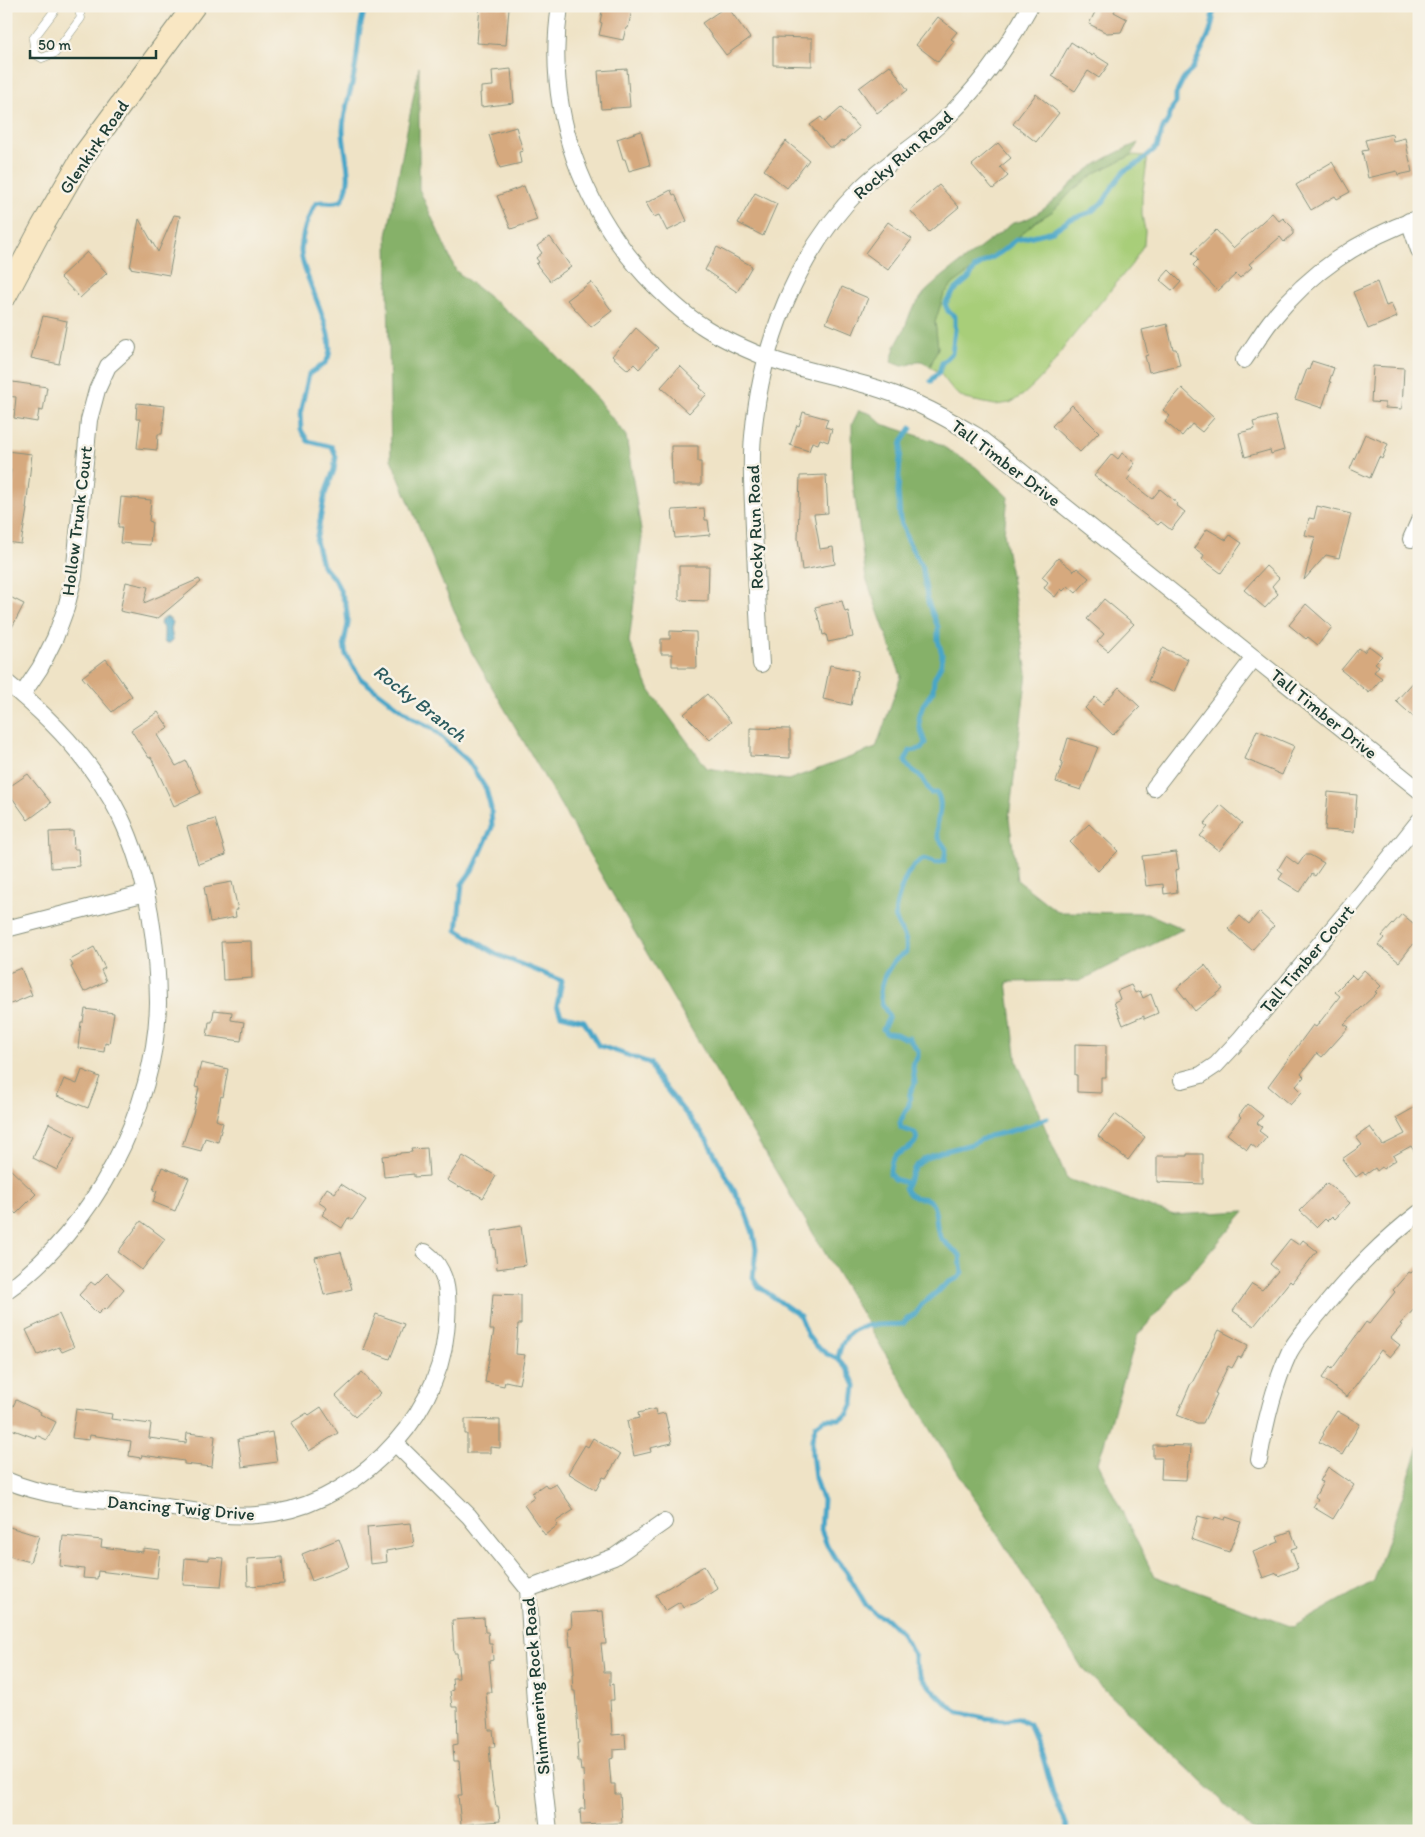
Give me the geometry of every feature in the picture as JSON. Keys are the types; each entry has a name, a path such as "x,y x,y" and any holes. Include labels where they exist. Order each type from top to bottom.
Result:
{"street":[{"name":"Tall Timber Drive","path":"560,6 556,58 559,95 565,131 574,158 587,192 604,223 642,273 670,301 700,325 729,341 766,357 806,370 881,389 910,400 944,416 977,436 1419,790"},
{"name":"Rocky Run Road","path":"760,664 752,438 766,357 777,322 808,256 831,223 862,187 940,124 968,97 992,68 1014,36 1030,6"},
{"name":"Glenkirk Road","path":"6,295 42,226 83,156 187,11"},
{"path":"1244,360 1270,322 1294,294 1324,267 1348,250 1379,234 1414,220 1419,250"},
{"name":"Hollow Trunk Court","path":"22,695 48,653 66,608 74,576 89,420 97,390 108,366 128,348"},
{"path":"1411,540 1419,521"},
{"path":"1154,788 1254,658"},
{"path":"6,682 47,718 83,757 103,785 120,816 131,842 146,893 154,940 158,1005 146,1079 129,1135 114,1165 92,1201 45,1260 6,1291"},
{"name":"Tall Timber Court","path":"1182,1080 1201,1075 1216,1065 1241,1038 1419,822"},
{"path":"6,929 146,893"},
{"path":"1259,1460 1266,1418 1276,1384 1290,1352 1301,1334 1368,1256 1390,1235 1419,1213"},
{"name":"Dancing Twig Drive","path":"6,1480 48,1493 230,1516 258,1516 280,1512 306,1505 332,1493 357,1477 395,1443 413,1421 429,1395 439,1369 445,1342 448,1314 444,1276 438,1265 425,1252"},
{"name":"Shimmering Rock Road","path":"395,1443 469,1516 528,1589 535,1702 549,1831"},
{"path":"528,1589 614,1557 664,1522"}],"lane":[{"path":"58,6 33,39 35,54 42,58 55,53 81,18 78,6"}],"green space":[{"path":"419,67 419,189 456,271 535,333 593,394 626,436 642,537 629,642 650,691 707,768 788,780 876,748 901,676 866,578 853,483 852,424 859,410 871,414 882,424 934,441 976,467 1008,497 1004,533 1027,673 1009,818 1017,880 1058,912 1147,913 1183,929 1080,981 1007,982 1017,1062 1067,1179 1174,1215 1245,1211 1137,1336 1098,1463 1154,1576 1293,1627 1374,1581 1419,1447 1419,1831 1254,1831 1083,1669 933,1433 708,1058 471,651 391,459 387,236"},
{"path":"1138,143 1132,155 1097,172 1074,189 1053,211 1035,222 1001,252 954,283 944,294 935,322 938,348 930,367 919,361 903,366 891,362 895,347 911,311 925,292 943,276 1013,223 1034,216 1043,210 1090,168"},
{"path":"1132,155 1148,156 1142,196 1142,215 1145,231 1144,244 1132,264 1064,347 1054,363 1023,395 1010,403 995,405 965,399 955,392 939,372 930,367 938,348 935,322 944,294 954,283 1001,252 1035,222 1053,211 1074,189 1097,172"}],"water":[{"path":"167,617 173,622 171,629 173,640 170,643 165,643 164,629 160,624 161,620"}],"building":[{"path":"480,6 509,8 506,45 477,43"},
{"path":"603,6 633,6 623,40 599,35"},
{"path":"727,6 750,38 726,55 702,23"},
{"path":"1098,6 1117,6 1114,12 1127,19 1121,32 1107,33 1089,24"},
{"path":"938,17 957,32 951,39 954,41 938,62 916,45"},
{"path":"773,37 812,38 812,66 773,65"},
{"path":"1071,42 1092,56 1093,54 1109,64 1099,78 1088,71 1075,91 1052,76"},
{"path":"890,65 908,90 877,113 859,88"},
{"path":"511,69 514,103 481,107 481,87 493,86 492,71"},
{"path":"627,69 630,107 601,109 598,71"},
{"path":"1036,94 1059,113 1036,142 1013,124"},
{"path":"841,108 859,128 843,142 841,141 834,147 829,147 810,125 821,117 825,122"},
{"path":"516,127 523,151 519,152 521,163 500,168 489,135"},
{"path":"641,131 650,165 629,171 617,139"},
{"path":"1392,134 1393,141 1405,138 1412,172 1398,175 1397,171 1368,178 1362,151 1368,150 1365,140"},
{"path":"786,141 809,160 787,188 764,170"},
{"path":"998,143 1011,158 1000,167 1008,176 993,189 972,165"},
{"path":"1332,162 1350,192 1337,199 1335,196 1311,210 1296,185"},
{"path":"939,185 959,207 929,232 910,210"},
{"path":"524,186 537,220 511,229 497,196"},
{"path":"671,190 673,195 675,194 687,221 667,231 659,215 654,217 646,203"},
{"path":"755,193 777,204 763,236 738,223"},
{"path":"1272,213 1279,221 1283,218 1293,228 1293,234 1284,242 1280,237 1249,264 1252,267 1240,278 1236,274 1218,291 1193,265 1198,260 1192,253 1216,230 1233,248"},
{"path":"174,215 180,216 169,275 130,268 139,219 158,252"},
{"path":"888,222 912,239 888,270 865,253"},
{"path":"550,237 571,267 550,281 536,264 539,262 536,258 542,253 537,246"},
{"path":"717,247 752,266 737,292 705,270"},
{"path":"87,252 107,273 80,298 60,277"},
{"path":"1169,270 1181,282 1173,291 1160,280"},
{"path":"591,282 612,311 591,327 567,300"},
{"path":"1377,282 1386,306 1391,304 1397,317 1368,329 1353,292"},
{"path":"842,287 868,298 853,334 826,323"},
{"path":"43,316 67,321 59,364 31,358"},
{"path":"1167,324 1173,349 1176,349 1180,365 1149,372 1145,356 1148,355 1142,330"},
{"path":"636,328 658,348 639,369 634,364 628,370 612,356"},
{"path":"1312,361 1334,368 1322,408 1295,399"},
{"path":"680,366 707,394 689,413 661,387"},
{"path":"1373,366 1404,368 1402,409 1385,408 1385,403 1371,402"},
{"path":"6,381 47,387 43,411 39,410 37,422 14,418 16,397 6,396"},
{"path":"1182,388 1214,418 1202,432 1192,424 1182,436 1165,422 1170,416 1163,410"},
{"path":"137,403 165,406 162,434 158,434 157,450 137,448 140,419 136,419"},
{"path":"1072,405 1099,432 1080,452 1052,426"},
{"path":"803,412 828,419 825,427 832,429 828,442 820,439 818,444 812,442 809,451 790,445"},
{"path":"1275,416 1284,450 1271,454 1270,450 1245,457 1239,433 1255,429 1253,422"},
{"path":"1365,434 1388,444 1382,459 1379,457 1370,478 1350,469"},
{"path":"671,446 698,446 698,462 701,462 701,485 672,485"},
{"path":"6,451 32,454 27,509 21,544 6,542 6,507 11,470 6,470"},
{"path":"1122,453 1135,463 1129,471 1132,474 1127,480 1152,499 1160,489 1185,512 1171,530 1161,522 1158,525 1094,476 1112,454 1118,459"},
{"path":"826,475 828,513 814,514 820,549 833,547 835,564 802,570 798,538 800,476"},
{"path":"121,497 151,500 149,521 152,522 150,545 120,543 122,527 118,527"},
{"path":"1317,506 1351,514 1339,558 1326,555 1304,580 1315,537 1305,535 1309,518 1314,519"},
{"path":"704,508 705,520 708,520 710,535 675,538 672,510"},
{"path":"1207,529 1226,540 1230,535 1242,543 1221,573 1202,559 1204,555 1194,548"},
{"path":"1058,558 1074,571 1077,568 1089,578 1076,593 1068,586 1063,591 1061,589 1055,597 1044,588 1048,582 1042,577"},
{"path":"679,566 709,566 708,601 679,600"},
{"path":"1266,566 1279,578 1272,586 1278,594 1265,608 1244,590"},
{"path":"199,579 201,582 157,619 120,611 126,582 148,587 144,603"},
{"path":"6,595 24,604 6,639"},
{"path":"1104,599 1134,624 1108,651 1097,642 1104,634 1087,619"},
{"path":"842,601 845,612 848,611 853,637 828,642 826,634 823,635 815,607"},
{"path":"1306,604 1332,627 1318,645 1308,637 1306,639 1289,625"},
{"path":"670,631 696,632 697,668 672,666 672,654 661,654 661,639 670,639"},
{"path":"1369,646 1382,656 1375,663 1379,666 1374,672 1382,678 1369,693 1341,670 1359,648 1364,652"},
{"path":"1163,648 1188,659 1174,692 1148,681"},
{"path":"106,659 132,696 112,712 82,677"},
{"path":"830,665 858,671 851,705 823,699"},
{"path":"1419,676 1419,722 1396,701"},
{"path":"1119,687 1140,707 1113,735 1085,708 1095,697 1103,704"},
{"path":"707,694 731,722 710,740 684,714"},
{"path":"158,712 169,728 157,735 176,766 186,761 201,793 174,806 151,757 149,758 131,730"},
{"path":"750,728 790,729 790,758 750,756"},
{"path":"1257,730 1294,746 1282,775 1245,759"},
{"path":"1068,738 1098,747 1081,790 1056,782"},
{"path":"28,774 51,803 28,820 6,789"},
{"path":"1328,792 1357,795 1354,832 1325,830"},
{"path":"1221,805 1242,823 1219,851 1200,836 1208,827 1204,824"},
{"path":"215,819 226,855 198,864 187,827"},
{"path":"1089,824 1118,851 1098,871 1070,842"},
{"path":"73,831 74,849 78,849 79,866 51,868 49,832"},
{"path":"1176,852 1179,869 1175,870 1177,892 1164,894 1163,884 1146,886 1142,856"},
{"path":"1305,855 1310,855 1324,863 1315,876 1312,874 1300,892 1279,879 1283,873 1278,869 1286,856 1298,865"},
{"path":"232,882 238,910 235,910 236,917 210,922 204,887"},
{"path":"1259,912 1274,926 1252,950 1228,929 1240,916 1249,924"},
{"path":"1402,914 1419,928 1419,937 1399,962 1378,945 1384,938 1382,936"},
{"path":"251,941 252,978 223,980 221,942"},
{"path":"94,947 105,968 101,970 106,981 84,992 71,967 73,966 70,960"},
{"path":"1205,965 1223,989 1195,1011 1177,988"},
{"path":"21,968 32,995 6,1006 6,974"},
{"path":"1364,970 1381,986 1375,992 1377,993 1344,1024 1349,1027 1322,1057 1317,1053 1301,1074 1304,1077 1296,1086 1302,1092 1290,1105 1268,1086 1313,1025 1316,1027 1340,996 1335,992 1352,975 1356,979"},
{"path":"1131,985 1135,993 1140,991 1143,998 1151,994 1158,1013 1144,1019 1144,1016 1123,1025 1114,1002 1120,999 1117,991"},
{"path":"85,1009 114,1013 109,1044 105,1043 104,1052 78,1048 81,1022 83,1022"},
{"path":"214,1010 232,1012 231,1020 244,1022 241,1041 207,1036 209,1022 212,1022"},
{"path":"1075,1044 1106,1045 1106,1077 1101,1077 1101,1093 1077,1092"},
{"path":"201,1063 228,1069 223,1097 221,1096 216,1120 223,1123 218,1142 205,1138 201,1151 182,1146 193,1114 199,1088 195,1087"},
{"path":"82,1070 100,1077 88,1108 57,1096 64,1079 77,1084"},
{"path":"1248,1104 1263,1116 1257,1123 1262,1127 1259,1131 1267,1137 1257,1149 1251,1144 1247,1150 1227,1134 1241,1117 1239,1115"},
{"path":"1419,1105 1419,1159 1411,1146 1393,1156 1396,1160 1383,1169 1382,1167 1377,1171 1375,1168 1365,1175 1363,1172 1356,1177 1342,1159 1362,1145 1356,1137 1370,1127 1383,1145 1405,1134 1396,1118"},
{"path":"1115,1114 1145,1137 1128,1160 1098,1136"},
{"path":"49,1123 76,1137 57,1170 33,1158"},
{"path":"427,1148 429,1176 414,1177 414,1174 384,1177 382,1156 412,1152 411,1149"},
{"path":"1187,1154 1203,1154 1203,1184 1157,1182 1157,1156 1187,1156"},
{"path":"463,1156 496,1176 483,1198 447,1180"},
{"path":"6,1165 36,1194 16,1214 6,1204"},
{"path":"162,1167 189,1178 175,1211 153,1202 157,1191 153,1190"},
{"path":"1327,1183 1350,1203 1335,1219 1332,1216 1327,1221 1325,1219 1317,1227 1300,1211"},
{"path":"341,1184 366,1200 352,1220 348,1218 342,1228 322,1215 327,1208 318,1202 327,1188 335,1193"},
{"path":"141,1221 165,1239 142,1270 118,1252"},
{"path":"521,1226 526,1265 497,1269 492,1231"},
{"path":"1290,1239 1299,1245 1303,1240 1317,1251 1254,1326 1233,1311 1252,1284 1262,1290 1278,1271 1270,1264"},
{"path":"341,1252 352,1289 324,1295 315,1257"},
{"path":"1419,1266 1419,1304 1400,1324 1402,1325 1391,1338 1400,1345 1390,1357 1381,1350 1347,1397 1322,1378 1330,1367 1332,1369 1366,1322 1369,1324 1395,1292 1393,1290 1409,1272 1411,1273"},
{"path":"107,1273 124,1289 106,1310 104,1308 98,1314 79,1295 91,1282 95,1285"},
{"path":"493,1294 521,1295 521,1324 518,1324 516,1354 525,1355 519,1384 505,1381 504,1386 485,1382 494,1330 490,1330"},
{"path":"59,1314 74,1347 62,1352 59,1347 38,1355 26,1330"},
{"path":"376,1314 404,1324 390,1359 363,1349"},
{"path":"1219,1330 1248,1345 1241,1358 1238,1357 1232,1368 1228,1366 1203,1423 1197,1423 1177,1415 1191,1383"},
{"path":"362,1372 381,1393 355,1417 336,1396"},
{"path":"16,1400 41,1412 40,1414 56,1422 47,1440 36,1435 35,1438 6,1427 6,1421"},
{"path":"321,1407 338,1433 309,1451 291,1423"},
{"path":"76,1409 112,1414 111,1419 151,1424 149,1438 186,1443 187,1433 215,1436 212,1467 184,1464 184,1461 142,1455 141,1458 129,1456 131,1441 90,1435 89,1440 72,1438"},
{"path":"655,1409 656,1415 665,1413 672,1443 650,1448 651,1452 634,1456 627,1421 639,1418 638,1413"},
{"path":"1337,1411 1360,1424 1342,1455 1319,1442"},
{"path":"465,1419 500,1420 500,1448 490,1447 490,1453 467,1453"},
{"path":"272,1432 277,1462 242,1467 238,1439"},
{"path":"593,1438 620,1455 606,1478 603,1477 596,1490 568,1473 585,1445 588,1447"},
{"path":"1153,1445 1191,1446 1186,1480 1161,1479 1162,1458 1153,1458"},
{"path":"1328,1467 1354,1485 1333,1519 1313,1507 1318,1499 1315,1497 1323,1482 1320,1481"},
{"path":"545,1484 548,1488 556,1484 574,1510 555,1522 558,1525 545,1535 524,1505 534,1498 532,1493"},
{"path":"1198,1516 1214,1520 1215,1517 1225,1520 1226,1517 1241,1522 1229,1552 1191,1539"},
{"path":"411,1523 414,1546 386,1551 387,1562 370,1564 367,1527"},
{"path":"6,1526 39,1536 30,1562 6,1555"},
{"path":"1291,1531 1297,1547 1291,1549 1298,1568 1278,1576 1277,1573 1263,1578 1253,1552 1279,1542 1277,1536"},
{"path":"63,1536 102,1540 101,1547 143,1552 143,1548 160,1550 157,1578 98,1571 97,1579 83,1578 84,1569 60,1566"},
{"path":"339,1539 349,1567 312,1581 302,1554"},
{"path":"209,1557 224,1558 221,1587 183,1585 185,1558 209,1560"},
{"path":"282,1557 284,1584 248,1586 247,1559"},
{"path":"704,1566 718,1589 696,1603 689,1604 683,1608 680,1602 665,1611 656,1595"},
{"path":"603,1611 606,1644 601,1644 604,1672 610,1672 610,1685 613,1684 614,1700 610,1700 612,1735 625,1734 626,1749 613,1750 613,1758 609,1759 611,1784 615,1784 615,1794 620,1794 622,1823 581,1825 580,1809 585,1809 583,1770 581,1771 580,1762 578,1762 577,1743 579,1743 575,1691 573,1691 572,1646 570,1647 568,1628 572,1627 571,1613"},
{"path":"484,1618 485,1632 488,1632 489,1644 492,1644 493,1660 489,1661 492,1692 486,1692 489,1730 493,1730 495,1747 489,1747 492,1783 500,1821 461,1825 458,1795 462,1795 459,1761 454,1761 453,1745 458,1744 457,1707 452,1707 450,1691 453,1690 452,1678 459,1678 457,1653 454,1653 452,1620"}],"waterway":[{"name":"Rocky Branch","path":"366,6 361,23 353,81 343,123 348,184 341,201 316,203 306,225 301,250 307,276 326,326 329,341 329,354 325,363 309,374 300,414 301,430 308,441 332,447 336,457 334,470 325,494 316,541 322,565 336,581 346,605 348,624 344,643 346,655 361,679 414,719 432,728 468,761 486,789 491,808 492,827 475,866 462,884 457,930 498,955 562,981 557,1005 561,1015 584,1021 598,1045 650,1063 655,1075 707,1140 745,1211 753,1233 756,1249 753,1278 758,1286 800,1316 808,1336 815,1345 838,1359 848,1370 855,1386 853,1403 848,1414 839,1419 824,1419 816,1425 812,1439 815,1478 823,1500 821,1530 827,1545 846,1571 866,1605 877,1615 887,1619 901,1633 915,1656 915,1663 921,1676 947,1704 961,1713 1004,1720 1018,1718 1029,1724 1042,1754 1053,1793 1069,1831"},
{"path":"931,381 939,372 942,363 952,353 955,317 948,311 945,304 954,291 969,278 975,268 1016,240 1053,231 1069,220 1091,212 1104,201 1124,171 1140,162 1157,147 1162,130 1176,103 1176,94 1185,76 1192,70 1210,32 1216,6"},
{"path":"838,1359 841,1346 846,1337 853,1331 871,1325 903,1324 916,1313 921,1305 962,1273 960,1255 944,1242 938,1232 935,1210 931,1202 912,1196 905,1188 907,1183 894,1179 890,1174 891,1165 896,1155 909,1148 917,1139 915,1133 901,1128 900,1122 909,1105 910,1093 915,1083 913,1068 914,1062 918,1057 918,1051 909,1038 886,1033 883,1029 889,1017 882,1003 880,992 885,975 893,962 906,952 906,941 895,914 906,878 913,867 924,859 936,863 944,861 946,849 939,838 937,830 940,809 937,793 931,793 921,777 905,761 910,751 921,749 925,743 919,717 923,705 933,691 934,679 941,665 942,654 938,640 938,627 928,602 922,567 908,541 900,519 898,492 902,441 911,428"},
{"path":"907,1183 915,1167 924,1159 1047,1118"}]}
